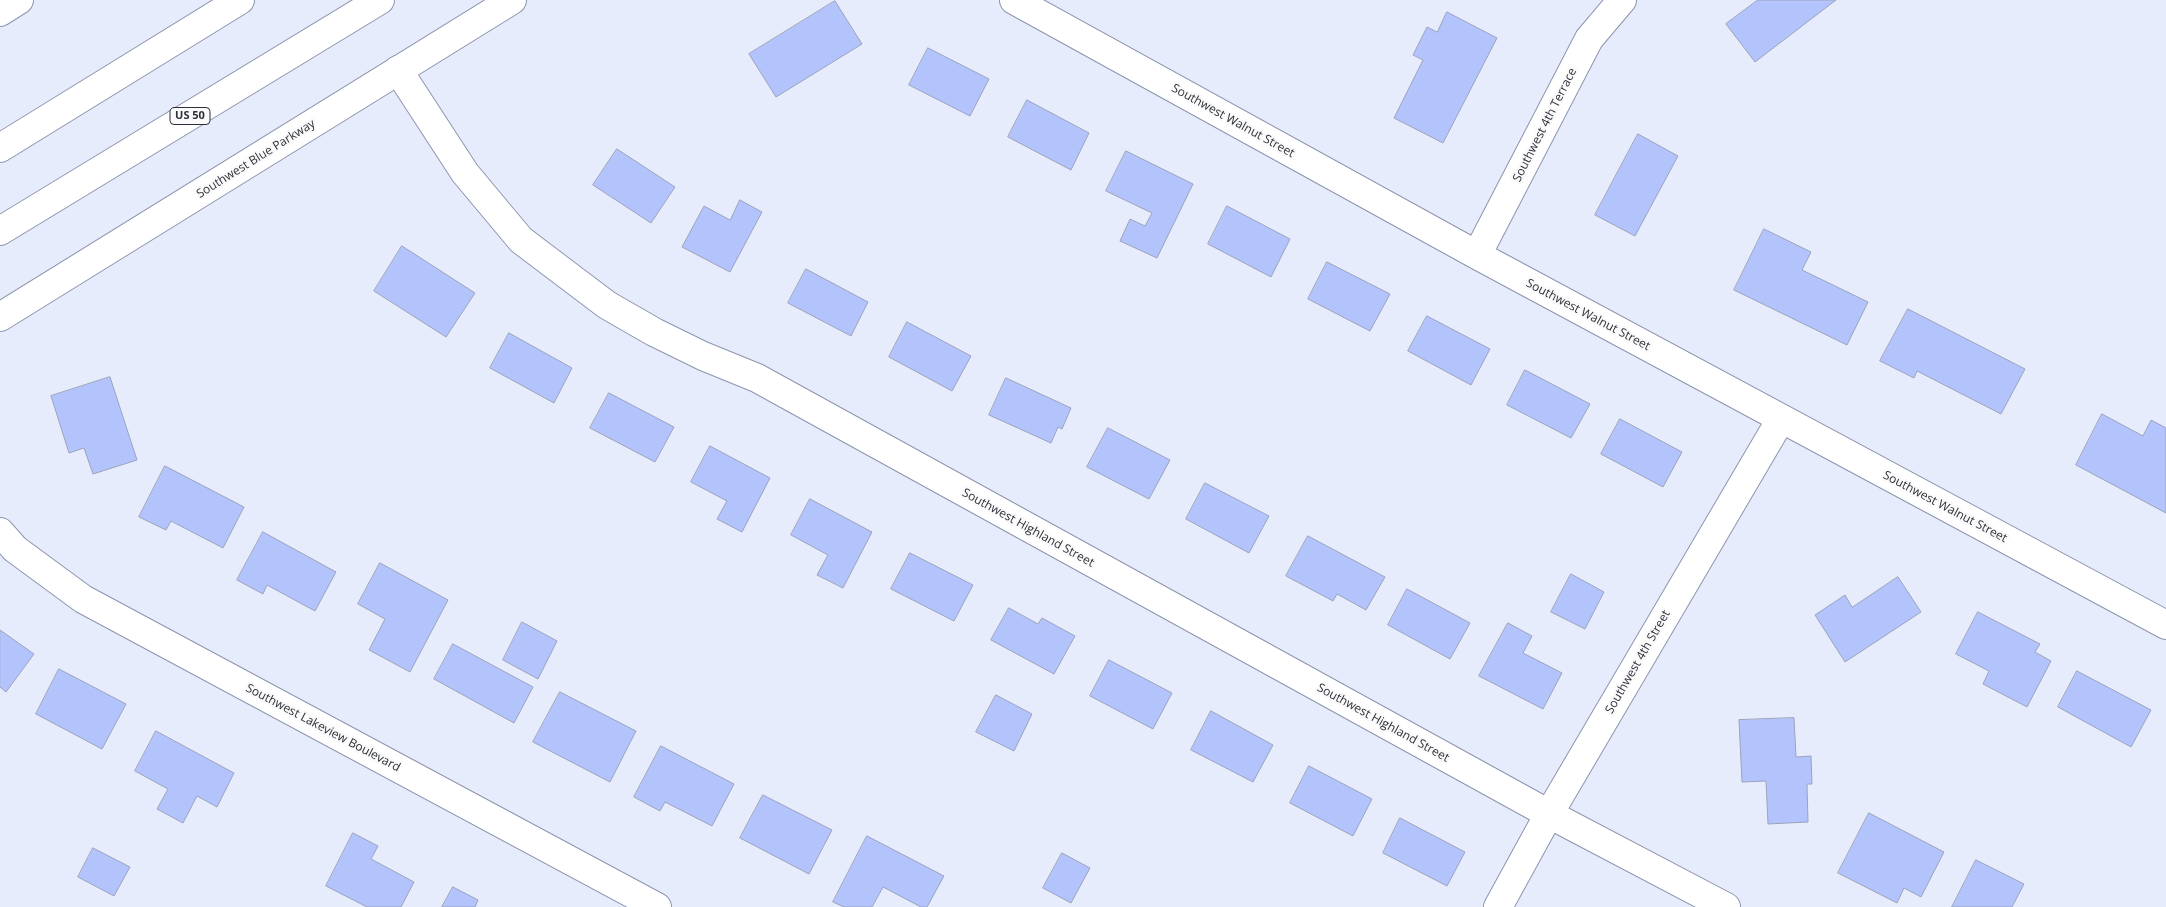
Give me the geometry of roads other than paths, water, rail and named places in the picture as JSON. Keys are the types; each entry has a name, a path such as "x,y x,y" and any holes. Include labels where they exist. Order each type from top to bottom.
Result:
{"main road":[{"path":"0,12 19,0"},
{"path":"0,148 240,0"},
{"name":"US 50","path":"0,231 380,0"},
{"name":"Southwest Blue Parkway","path":"0,317 512,0"},
{"name":"Southwest Walnut Street","path":"1014,0 1477,256 2166,625"},
{"name":"Southwest 4th Terrace","path":"1477,256 1589,39 1622,0"},
{"name":"Southwest Highland Street","path":"398,70 465,173 521,240 607,305 679,344 757,378 1548,814 1726,907"},
{"name":"Southwest 4th Street","path":"1498,907 1548,814 1781,419"},
{"name":"Southwest Lakeview Boulevard","path":"0,532 14,549 83,599 657,907"}]}
